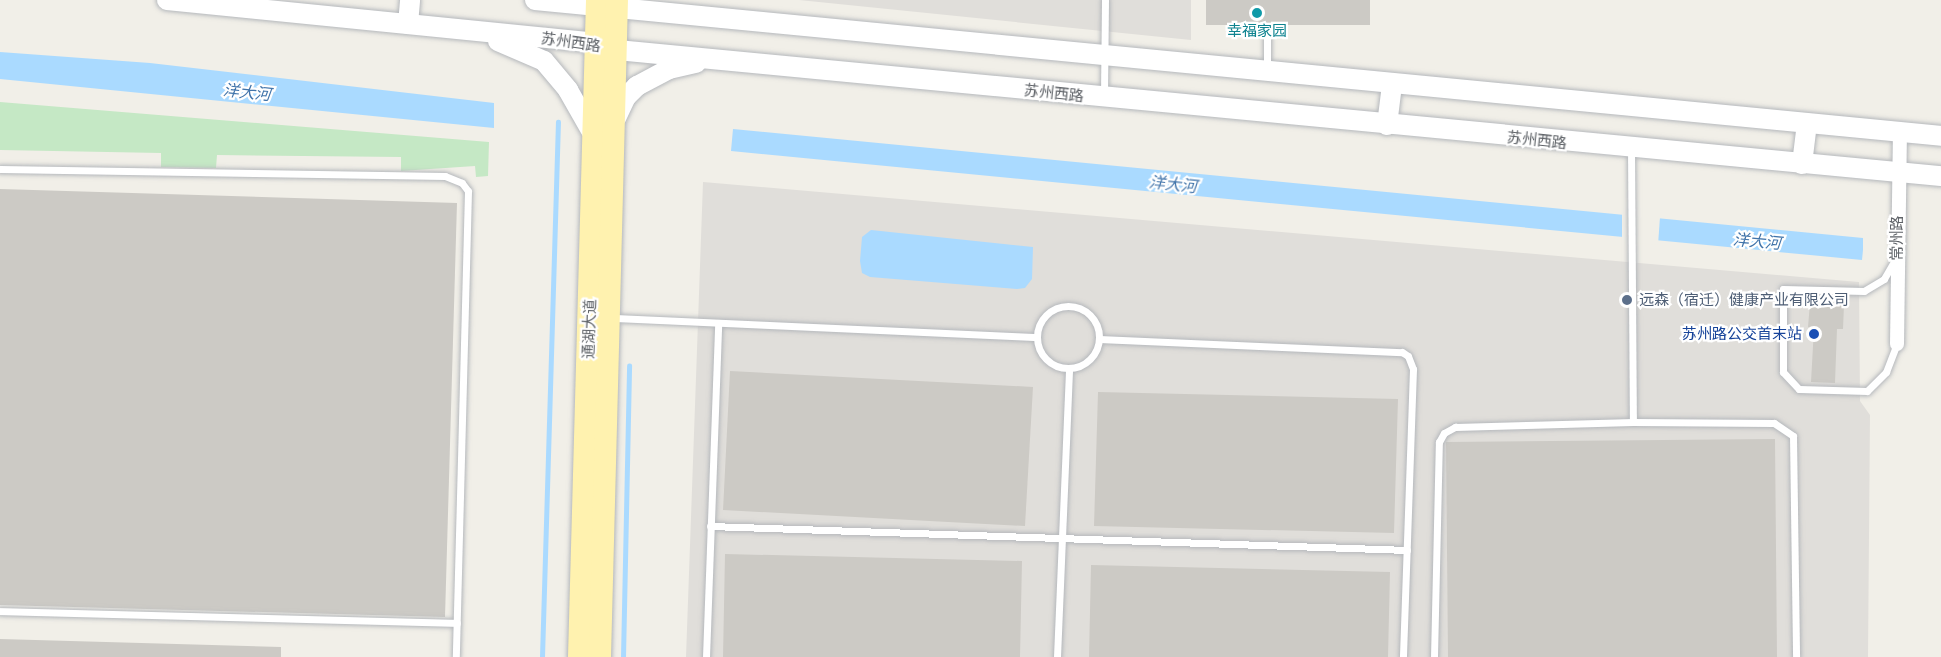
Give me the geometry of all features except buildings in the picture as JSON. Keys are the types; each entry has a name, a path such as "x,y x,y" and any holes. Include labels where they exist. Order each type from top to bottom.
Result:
{"main road":[{"name":"苏州西路","path":"168,0 595,43 617,50 712,60 1941,177"},
{"path":"408,24 410,0"},
{"path":"535,0 607,4 692,17 1941,136"},
{"path":"666,0 692,17"},
{"name":"通湖大道","path":"600,657 599,318 593,134 595,43 607,4"},
{"name":"通湖大道","path":"579,657 599,318 616,118 617,50 607,4"},
{"path":"458,29 522,48 544,61 568,90 593,134"},
{"path":"616,118 626,97 650,77 712,60"},
{"path":"1387,125 1392,85"},
{"path":"1802,164 1807,123"}],"street":[{"name":"常州路","path":"1897,344 1900,131"}],"lane":[{"path":"1104,98 1105,0"},
{"path":"1266,33 1266,72"},
{"path":"1631,149 1633,422"},
{"path":"0,169 445,176 462,183 468,191 456,657"},
{"path":"1897,256 1884,279 1864,291 1783,289 1784,372 1799,389 1867,391 1886,372 1897,344"},
{"path":"1072,305 1090,315 1099,339 1088,361 1069,368 1050,362 1042,355 1036,337 1043,317 1061,306 1072,305"},
{"path":"599,318 1036,337"},
{"path":"706,657 718,323"},
{"path":"1099,339 1402,352 1413,362 1403,657"},
{"path":"1057,657 1069,368"},
{"path":"1434,657 1438,442 1444,433 1455,427 1633,422 1774,423 1793,436 1796,657"},
{"path":"710,526 1407,550"},
{"path":"0,611 457,623"}],"shaded area":[{"path":"799,0 1191,0 1191,40"},
{"path":"703,182 1859,282 1860,401 1870,415 1868,657 686,657"}],"green space":[{"path":"0,102 489,142 488,176 476,177 475,166 401,171 401,157 217,155 216,168 161,167 161,153 0,150"}],"water":[{"name":"洋大河","path":"0,52 150,63 494,103 494,128 0,79"},
{"name":"洋大河","path":"733,129 1863,238 1862,260 731,151"},
{"path":"871,230 1033,247 1032,279 1025,288 1017,289 870,277 862,273 860,261 862,237"}],"pier":[{"path":"1622,213 1660,217 1658,245 1622,242"}],"waterway":[{"path":"542,657 558,122"},
{"path":"623,657 629,366"}],"place":[{"name":"幸福家园","path":"1257,13"},
{"name":"远森（宿迁）健康产业有限公司","path":"1627,300"},
{"name":"苏州路公交首末站","path":"1814,334"}]}
